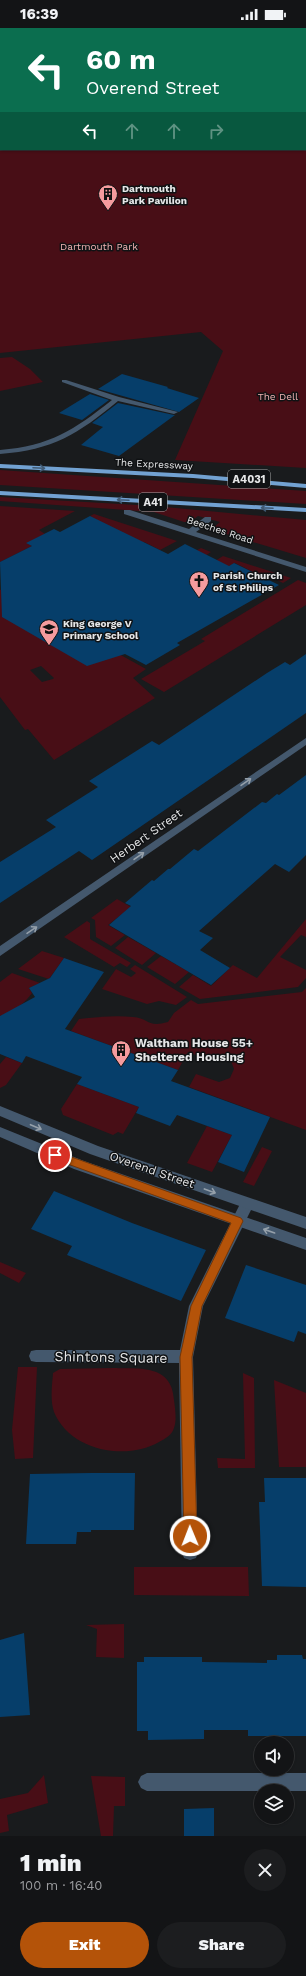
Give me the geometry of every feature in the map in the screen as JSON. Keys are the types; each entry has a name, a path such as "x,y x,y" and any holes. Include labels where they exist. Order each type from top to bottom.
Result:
{"highway":[{"name":"The Expressway","path":"0,466 193,476 306,486"},
{"name":"A4031","path":"193,476 306,481"},
{"name":"A41","path":"0,493 306,510"}],"street":[{"path":"64,381 117,399 174,412"},
{"path":"0,452 19,452 55,443 82,427 117,399"},
{"name":"Beeches Road","path":"127,512 306,570"},
{"path":"190,532 208,519"},
{"name":"Herbert Street","path":"0,952 306,741"},
{"name":"Overend Street","path":"0,1111 94,1150 247,1204 306,1223"},
{"name":"Overend Street","path":"0,1132 79,1165 306,1244"},
{"path":"190,1552 186,1357 196,1306 247,1204"},
{"name":"Shintons Square","path":"36,1356 186,1357"},
{"path":"147,1782 306,1782"}],"green space":[{"name":"Dartmouth Park","path":"0,150 306,150 306,468 175,460 223,351 201,332 0,353"},
{"path":"12,357 30,369 43,382 0,391 0,358"},
{"path":"0,470 306,491 306,504 0,485"},
{"path":"0,497 154,506 306,520 306,558 213,530 213,528 220,522 198,516 190,522 184,522 154,512 0,501"},
{"path":"0,506 75,511 39,530 45,534 27,543 32,546 0,562"},
{"path":"94,514 177,541 160,550 144,542 138,544 90,516"},
{"path":"201,548 211,552 150,591 99,643 146,669 133,678 155,698 54,760 28,729 25,730 0,697 0,590 13,583 155,573","holes":["41,666 54,678 42,682 30,670"]},
{"path":"223,556 291,578 283,583 263,573 259,575 235,563 227,567 215,561"},
{"path":"298,580 306,583 306,605 164,692 141,679 205,641 201,639"},
{"path":"117,899 131,907 108,925 125,935 111,946 96,937 95,920 91,918"},
{"path":"306,919 306,937 301,935 280,957 306,970 306,978 298,987 200,999 179,987 193,975 211,986 233,965 257,978"},
{"path":"87,921 90,923 90,939 131,963 127,967 120,963 114,967 64,937"},
{"path":"128,937 156,953 142,965 115,948"},
{"path":"42,951 64,958 49,979 18,969"},
{"path":"161,956 189,972 175,984 147,967"},
{"path":"135,965 187,997 176,1005 159,1001 147,1004 102,989 116,969 131,977 136,973 130,969"},
{"path":"12,973 40,983 29,988 32,993 22,1004 9,1013 0,1016 0,982"},
{"path":"306,988 306,1130 189,1087 196,1074 219,1082 230,1078 234,1069 231,1061 217,1056 206,1059 188,1052 178,1070 71,1031 79,1019 106,1016 126,1016 161,1024 168,1022 174,1013 191,1000 198,1004 302,992"},
{"path":"6,1057 22,1063 6,1085 0,1088 0,1064"},
{"path":"77,1084 139,1107 123,1134 118,1132 113,1135 63,1115 61,1109"},
{"path":"207,1126 232,1135 212,1172 187,1163"},
{"path":"262,1147 272,1151 254,1186 243,1182"},
{"path":"0,1262 26,1273 19,1283 0,1273"},
{"path":"18,1367 37,1367 33,1458 15,1459 12,1430"},
{"path":"134,1368 153,1371 161,1374 167,1380 172,1388 176,1418 172,1433 159,1442 146,1448 131,1451 115,1451 100,1449 86,1444 73,1436 62,1425 54,1412 52,1403 53,1373 60,1369"},
{"path":"243,1373 254,1378 255,1468 218,1468 217,1458 245,1459"},
{"path":"274,1380 306,1393 306,1467 279,1467"},
{"path":"134,1567 248,1567 249,1596 134,1595"},
{"path":"124,1624 124,1658 96,1657 97,1629 86,1625"},
{"path":"44,1775 48,1803 7,1815 9,1831 0,1833 0,1799 28,1793"},
{"path":"91,1776 125,1777 125,1806 114,1806 113,1836 101,1836"}],"building":[{"path":"122,374 168,387 167,388 199,398 179,412 98,389"},
{"path":"90,394 109,400 82,420 59,413"},
{"path":"118,403 175,415 119,456 81,445 103,427 92,423"},
{"path":"90,516 168,554 185,544 229,566 234,563 279,585 177,643 180,645 146,665 125,654 87,666 2,617 0,562 32,546 26,543 54,529 60,532"},
{"path":"306,654 306,713 92,860 79,851 0,903 0,862 56,827 46,820 98,787 89,781 152,741 159,745 267,673 285,662 290,665"},
{"path":"306,775 306,855 289,872 275,864 199,931 213,938 200,950 230,968 211,985 109,925 131,906 125,903 152,880 154,881 194,849 198,851 262,802 266,803"},
{"name":"Waltham House 55+ Sheltered Housing","path":"64,958 104,972 65,1029 178,1070 171,1081 270,1117 244,1172 218,1162 232,1135 177,1115 170,1126 136,1113 139,1107 77,1084 82,1077 26,1056 22,1063 0,1054 0,1016 35,997 29,988 50,978"},
{"path":"54,1191 132,1223 206,1250 181,1301 67,1255 72,1246 31,1229"},
{"path":"246,1265 306,1285 306,1334 298,1331 294,1342 225,1318"},
{"path":"135,1473 134,1530 91,1530 91,1532 77,1532 76,1544 26,1544 30,1474"},
{"path":"264,1478 306,1478 306,1587 262,1586 259,1502 265,1502"},
{"path":"24,1633 30,1715 0,1717 0,1640"},
{"path":"277,1655 302,1655 303,1659 306,1659 306,1736 248,1736 248,1730 204,1730 204,1739 148,1740 148,1731 137,1731 137,1662 144,1662 144,1657 202,1657 202,1662 267,1663 267,1660 277,1660"},
{"path":"214,1808 214,1836 184,1836 184,1809"}],"place":[{"name":"Dartmouth Park Pavilion","path":"108,211"},
{"name":"Parish Church of St Philips","path":"199,598"},
{"name":"King George V Primary School","path":"49,646"},
{"name":"Waltham House 55+ Sheltered Housing","path":"121,1067"}],"route":[{"path":"55,1155 79,1165 238,1221 196,1306 186,1357 190,1536"}],"park label":[{"name":"The Dell","path":"278,396"}]}
